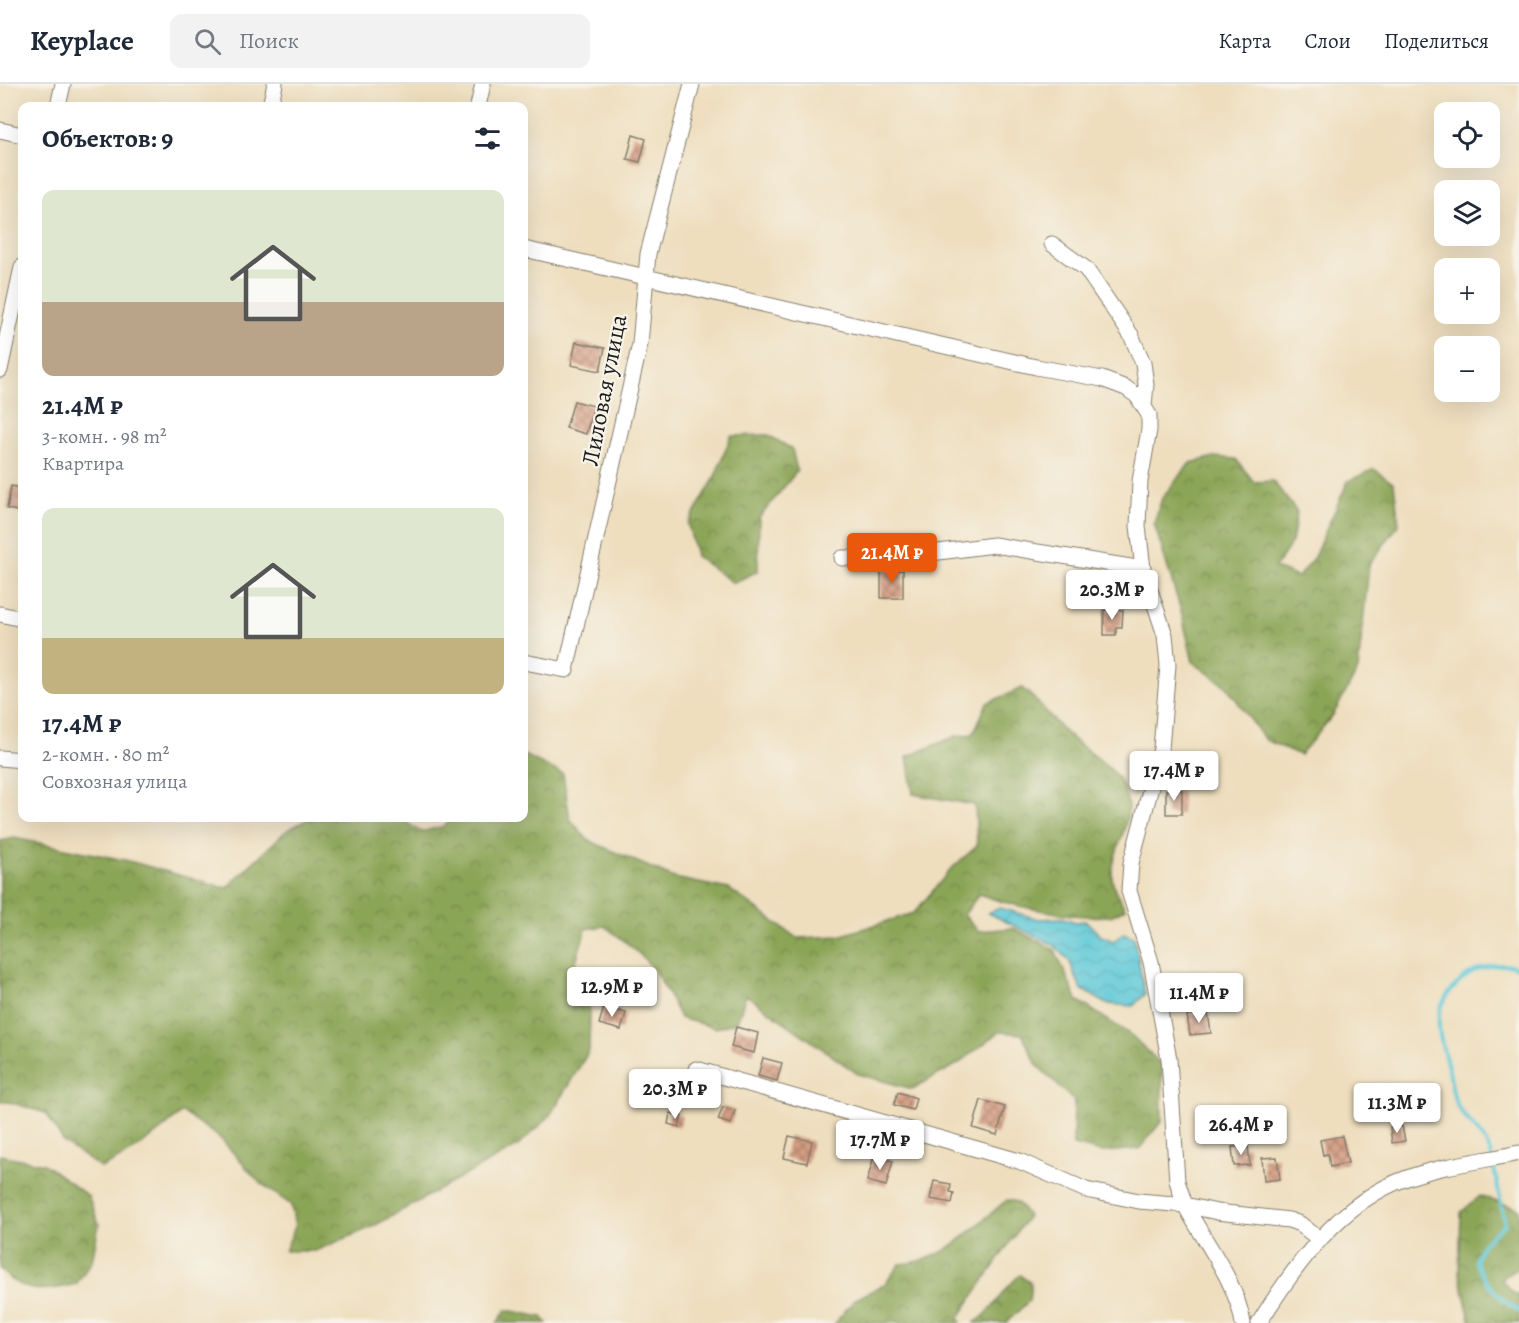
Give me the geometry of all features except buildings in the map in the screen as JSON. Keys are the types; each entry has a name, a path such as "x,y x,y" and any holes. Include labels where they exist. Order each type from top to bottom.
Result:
{"street":[{"path":"59,102 63,84"},
{"path":"271,102 275,84"},
{"path":"479,102 483,84"},
{"name":"Лиловая улица","path":"528,663 566,670 640,344 648,254 692,84"},
{"path":"0,130 18,134"},
{"path":"1052,244 1086,269 1131,335 1143,363 1146,384 1144,406"},
{"path":"528,250 1036,367 1102,379 1126,388 1144,406 1149,415 1149,430 1140,481 1138,526 1143,569 1165,635 1168,665 1161,748 1131,863 1130,891 1152,962 1169,1059 1177,1181 1185,1205 1201,1236 1228,1275 1239,1300 1243,1323"},
{"path":"0,369 18,286"},
{"path":"842,558 899,557 994,545 1143,569"},
{"path":"0,614 18,618"},
{"path":"0,758 18,760"},
{"path":"696,1069 1019,1161 1086,1190 1139,1201 1185,1205 1217,1212 1289,1220 1300,1224 1319,1239"},
{"path":"1259,1323 1319,1239 1358,1203 1378,1190 1408,1177 1519,1153"}],"green space":[{"path":"768,435 792,449 797,471 759,518 758,571 733,583 696,556 688,524 714,479 731,436"},
{"path":"1215,457 1236,459 1254,482 1273,481 1297,512 1292,542 1275,568 1298,577 1314,557 1348,481 1374,469 1394,484 1399,524 1369,565 1358,670 1333,715 1300,755 1265,740 1227,687 1193,662 1181,611 1154,523 1162,498 1190,463"},
{"path":"1022,688 1067,734 1115,774 1125,792 1128,813 1113,863 1112,878 1125,908 1110,916 1078,916 1025,907 979,894 964,915 979,931 1013,928 1055,950 1077,1000 1131,1035 1162,1065 1162,1121 1139,1149 1102,1152 1073,1145 1074,1101 1037,1065 1022,1034 999,1032 958,1064 912,1089 858,1074 746,995 737,1022 716,1028 680,1018 665,987 650,965 604,926 586,929 575,964 590,1013 589,1051 549,1117 518,1146 372,1227 315,1251 285,1251 295,1227 291,1205 259,1182 220,1138 182,1112 123,1157 101,1168 64,1143 46,1113 9,1102 0,1102 0,841 14,838 125,860 226,888 287,830 302,822 406,822 421,832 444,826 448,822 528,822 528,757 563,774 570,819 588,840 674,878 729,889 797,938 839,936 914,913 952,868 977,846 975,805 913,794 907,757 956,736 973,734 987,703"},
{"path":"0,1155 44,1164 88,1196 99,1224 92,1261 76,1284 35,1289 18,1284 0,1269"},
{"path":"1480,1196 1519,1209 1519,1268 1501,1279 1515,1295 1519,1294 1519,1323 1471,1323 1459,1273 1461,1212"},
{"path":"1007,1200 1017,1202 1028,1216 959,1317 961,1323 835,1323 854,1300 885,1284 900,1264 917,1262 945,1250"},
{"path":"1020,1275 1031,1283 1029,1301 1006,1323 974,1323 987,1313"},
{"path":"506,1310 542,1317 547,1323 497,1323"}],"water":[{"path":"1000,908 1038,919 1064,918 1075,922 1086,921 1101,936 1114,941 1123,933 1134,937 1145,994 1133,1006 1107,1004 1081,989 1069,960 1054,945 988,913"}],"waterway":[{"path":"1491,1156 1489,1148 1454,1099 1440,1033 1440,1011 1452,990 1475,971 1497,965 1519,968"},
{"path":"1493,1163 1505,1224 1483,1243 1475,1261 1493,1289 1519,1311"}]}
